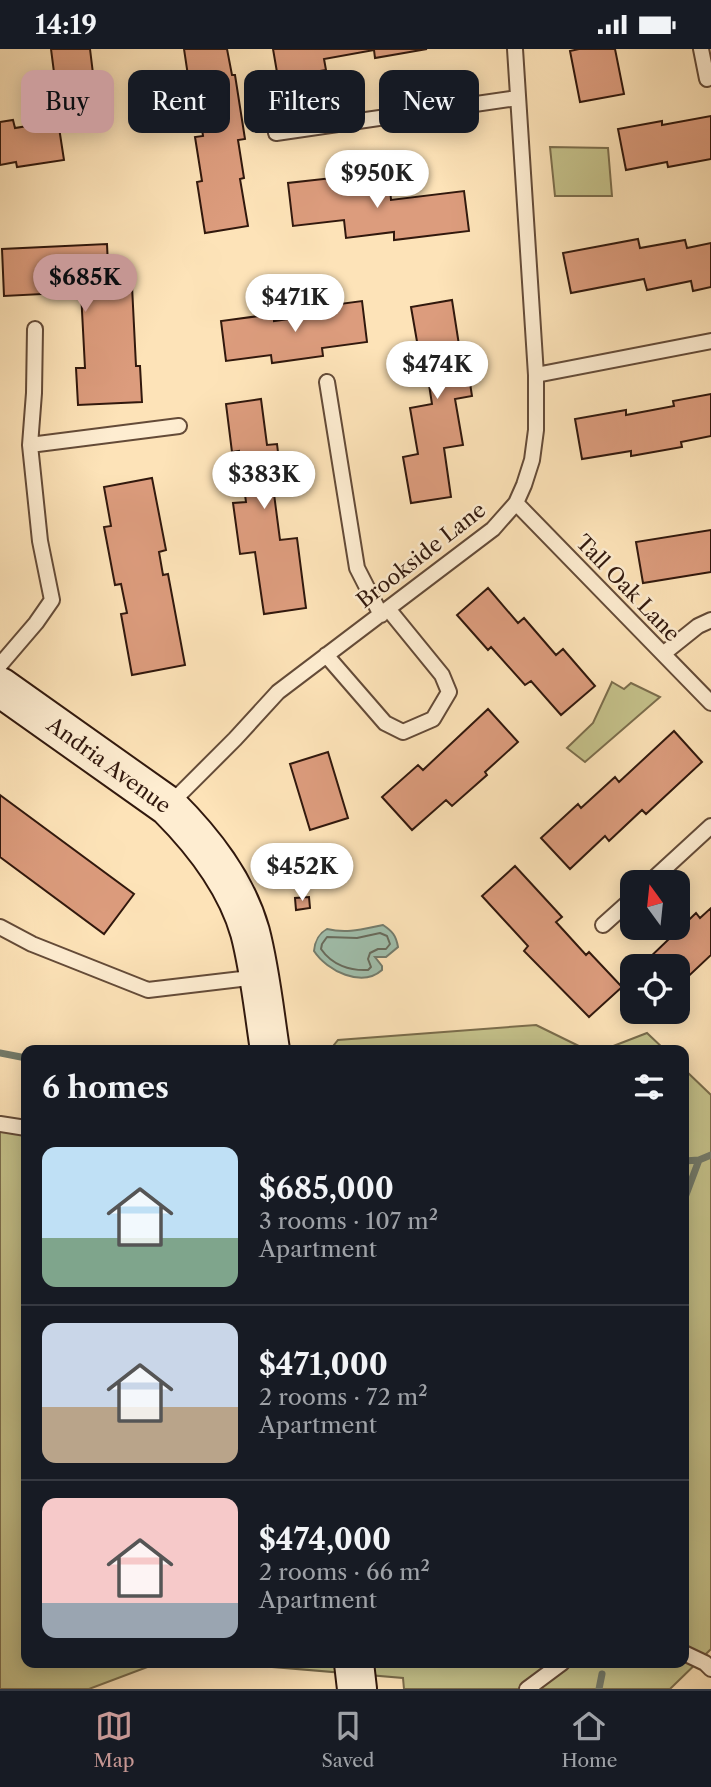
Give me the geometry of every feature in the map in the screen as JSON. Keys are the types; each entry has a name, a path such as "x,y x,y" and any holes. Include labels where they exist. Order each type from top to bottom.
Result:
{"street":[{"name":"Andria Avenue","path":"0,687 169,806 220,866 233,888 250,931 269,1045"},
{"path":"355,1668 358,1689"}],"lane":[{"name":"Brookside Lane","path":"169,806 278,692 493,529 516,503 531,460 536,430 536,375 515,49"},
{"path":"701,49 707,79"},
{"path":"365,119 517,98"},
{"path":"0,665 52,600 40,541 30,445 35,329"},
{"path":"536,375 711,341"},
{"path":"326,655 385,723 403,732 433,719 449,692 442,675 385,612 357,568 327,382"},
{"path":"30,445 179,426"},
{"name":"Tall Oak Lane","path":"516,503 711,703"},
{"path":"663,654 698,626 711,620"},
{"path":"663,870 711,826"},
{"path":"603,925 620,910"},
{"path":"0,927 32,944 148,991 259,977"},
{"path":"0,1124 21,1127"},
{"path":"689,1655 711,1669"},
{"path":"527,1689 555,1668"}],"shaded area":[{"path":"550,147 608,148 612,196 555,196"},
{"path":"612,682 624,689 631,683 660,697 585,762 567,748 593,723"},
{"path":"536,1025 577,1045 334,1045 338,1040"},
{"path":"647,1033 660,1045 616,1045"},
{"path":"689,1074 711,1095 711,1649 670,1689 404,1689 403,1678 285,1668 689,1668"},
{"path":"0,1130 21,1132 21,1668 145,1668 89,1689 0,1689"}],"water":[{"path":"383,925 393,934 398,947 386,957 375,957 382,970 374,975 345,975 327,965 314,951 318,938 327,929 348,931"}],"building":[{"path":"51,49 90,49 93,70 54,70"},
{"path":"184,49 227,49 232,75 235,75 245,139 238,140 244,178 240,179 248,226 205,233 197,182 202,181 195,137 203,136 203,133 230,133 230,70 187,70"},
{"path":"273,49 427,49 375,58 374,50 324,59 326,70 277,70"},
{"path":"615,49 624,94 580,102 570,51"},
{"path":"711,116 711,159 668,167 667,162 626,170 618,129 662,121 662,125"},
{"path":"13,120 15,128 21,127 21,133 60,133 64,160 17,167 16,162 0,165 0,122"},
{"path":"341,177 343,194 390,188 391,200 464,191 469,231 394,240 394,232 346,238 344,220 293,226 288,183"},
{"path":"638,239 640,248 685,240 687,248 711,243 711,287 693,291 691,281 647,290 644,279 571,293 563,253"},
{"path":"107,244 109,288 132,286 136,366 140,366 142,402 78,405 76,368 85,368 81,292 4,296 2,249"},
{"path":"452,300 459,345 464,344 472,396 455,399 463,445 444,448 451,497 411,503 403,457 418,454 410,408 432,404 424,352 419,353 411,307"},
{"path":"362,301 367,342 322,348 323,356 272,363 271,355 226,361 221,321 274,314 274,321 318,315 317,307"},
{"path":"711,394 711,436 681,442 682,447 631,456 631,451 582,459 575,419 626,410 626,415 674,406 673,401"},
{"path":"261,399 267,445 277,444 283,493 274,494 280,540 297,538 306,608 264,614 255,552 240,554 233,503 246,502 239,451 232,452 226,404"},
{"path":"152,478 166,550 159,552 163,575 168,574 185,665 132,675 121,614 127,613 121,584 115,585 104,527 111,526 104,487"},
{"path":"711,530 711,572 643,583 636,542"},
{"path":"488,588 518,623 524,618 556,655 563,649 595,686 561,715 531,681 525,685 491,647 488,650 457,615"},
{"path":"488,709 518,742 485,772 487,775 452,806 446,800 412,830 382,797 418,765 423,770"},
{"path":"674,731 702,762 646,814 642,810 609,841 605,836 570,869 541,838 578,804 581,808 615,777 619,782"},
{"path":"328,752 348,818 310,830 290,764"},
{"path":"0,795 134,894 104,934 0,857"},
{"path":"306,863 308,883 289,884 288,865"},
{"path":"515,866 562,917 556,922 586,955 589,952 620,985 620,989 589,1017 524,951 528,946 482,896"},
{"path":"309,897 310,908 296,910 295,898"},
{"path":"711,908 711,955 690,975 690,954 653,954 668,940 690,940 690,919 696,913 700,918"}],"waterway":[{"path":"0,1053 21,1057"},
{"path":"689,1161 711,1155"},
{"path":"689,1187 699,1160"},
{"path":"599,1689 602,1674"}]}
